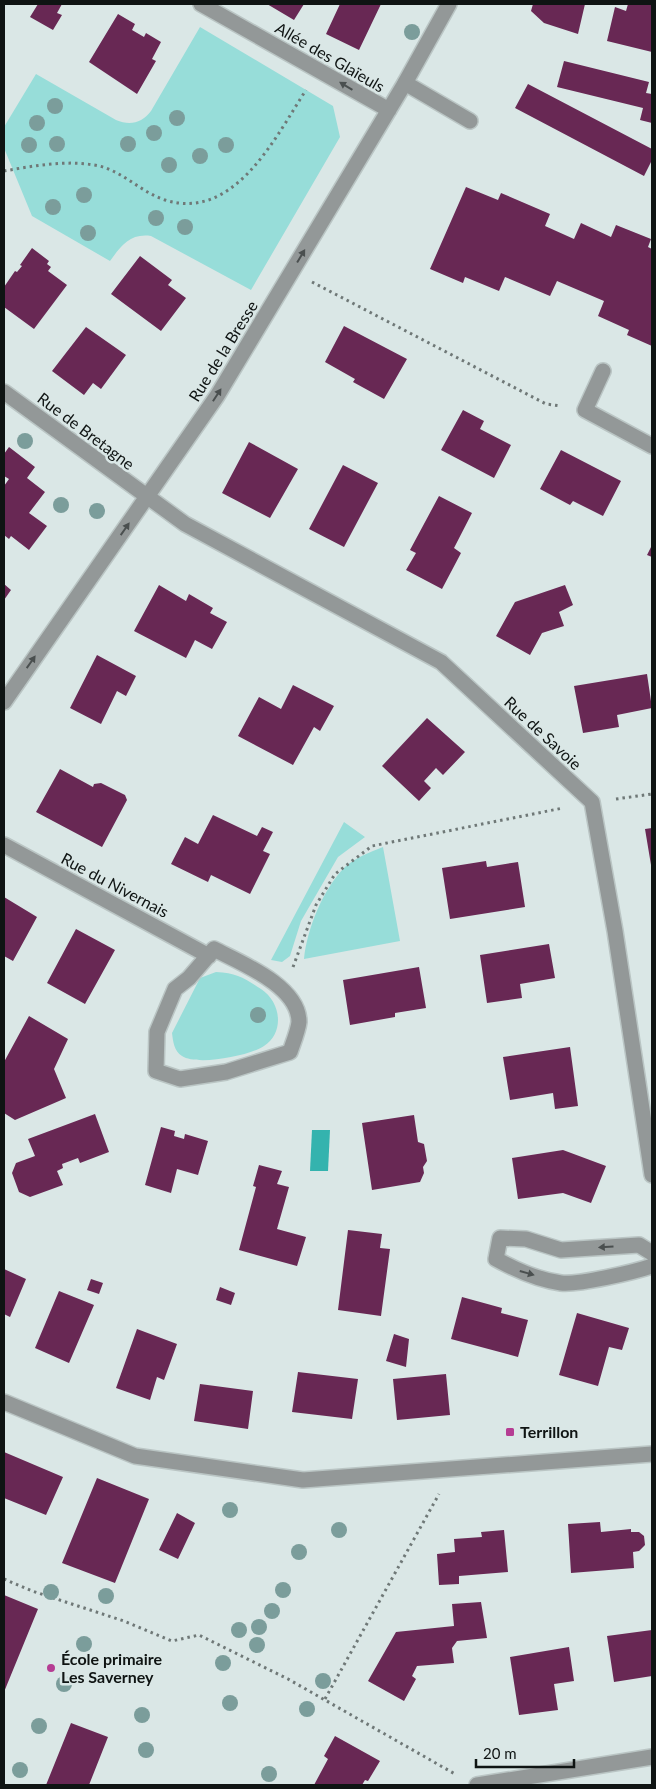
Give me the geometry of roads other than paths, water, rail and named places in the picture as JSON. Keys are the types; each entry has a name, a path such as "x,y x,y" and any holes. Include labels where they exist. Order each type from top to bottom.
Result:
{"street":[{"name":"Allée des Glaïeuls","path":"201,4 389,110"},
{"name":"Rue de la Bresse","path":"4,702 217,396 405,83 449,4"},
{"path":"405,83 470,121"},
{"path":"603,371 585,410 652,446"},
{"name":"Rue de Bretagne","path":"4,392 147,498"},
{"name":"Rue de Savoie","path":"147,498 185,524 441,662 592,802 615,931 652,1175"},
{"name":"Rue du Nivernais","path":"4,845 209,956"},
{"name":"Rue du Nivernais","path":"214,949 258,971 292,997 299,1021 290,1052 226,1072 180,1079 156,1071 157,1032 175,989 189,978 209,956 214,949"},
{"path":"652,1253 640,1245 561,1250 526,1239 500,1238 496,1258 519,1272 562,1283 635,1271 652,1266"},
{"path":"4,1402 135,1456 303,1480 652,1454"},
{"path":"477,1785 652,1757"}],"place":[{"name":"Terrillon","path":"510,1432"},
{"name":"École primaire Les Saverney","path":"51,1668"}]}
